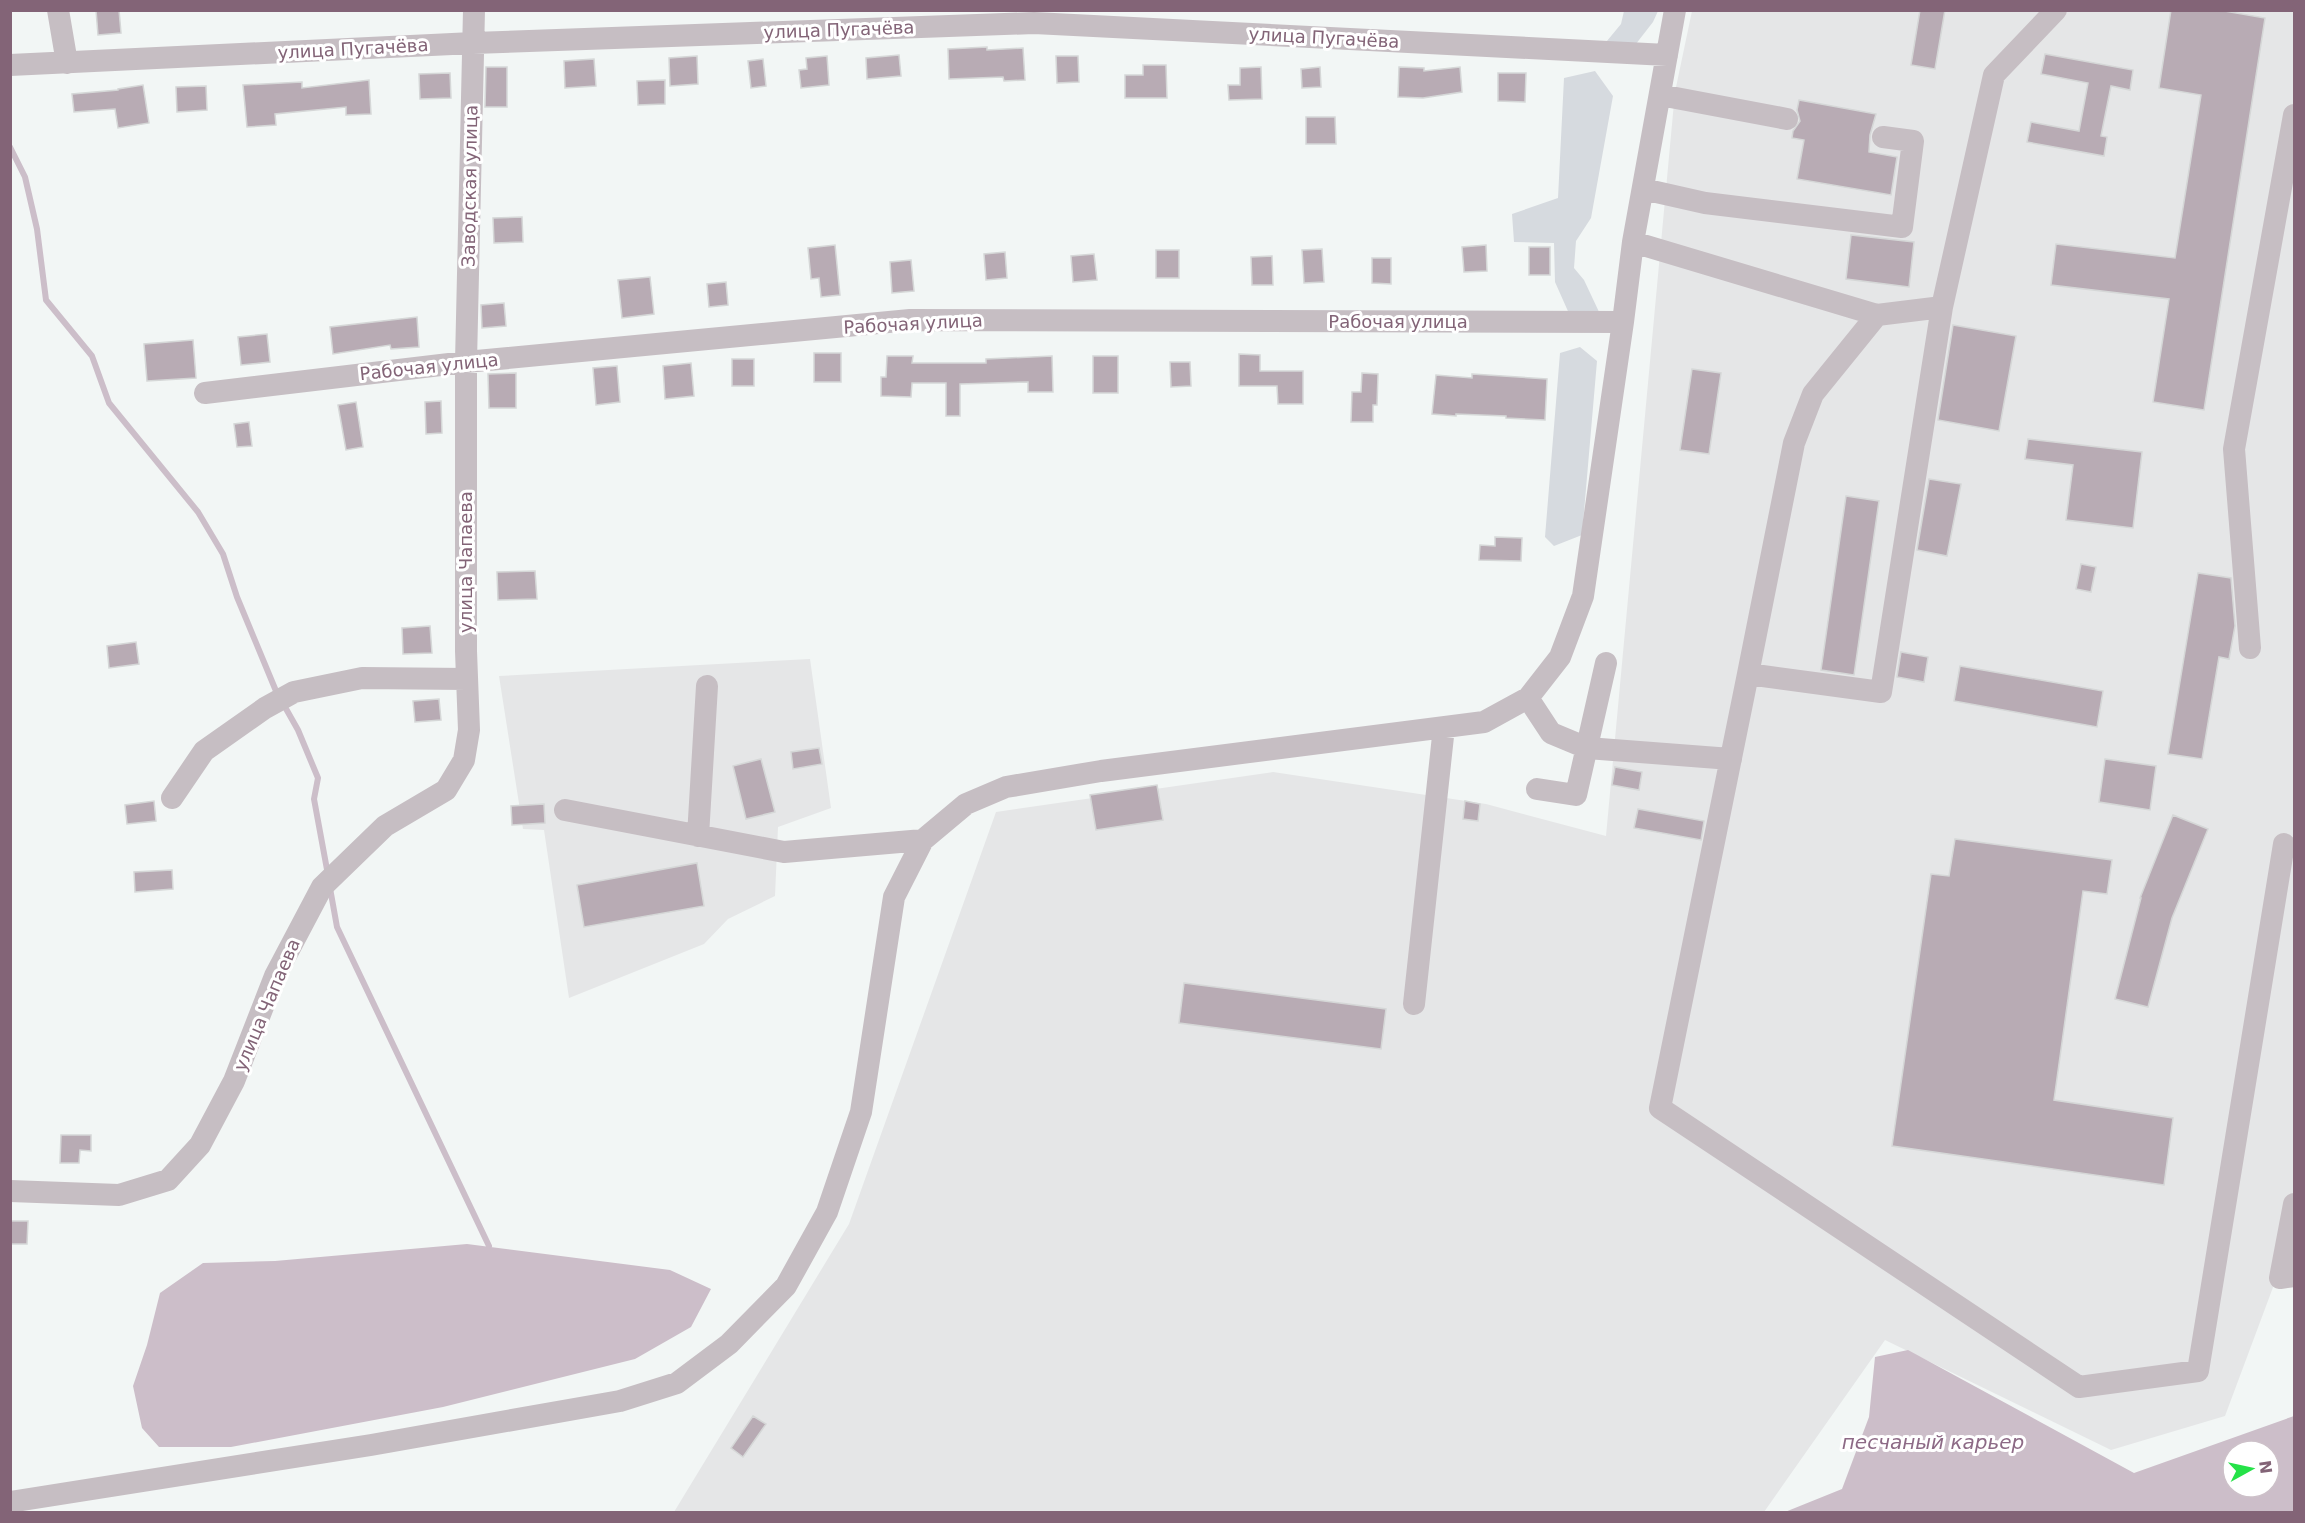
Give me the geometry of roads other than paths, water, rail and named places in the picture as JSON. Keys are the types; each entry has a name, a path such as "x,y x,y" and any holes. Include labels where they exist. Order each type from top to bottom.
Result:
{"street":[{"path":"57,10 67,63"},
{"name":"Заводская улица","path":"466,362 474,10"},
{"path":"10,1502 405,1439 620,1401 677,1383 729,1344 786,1286 826,1212 861,1113 894,897 923,840 966,804 1005,787 1101,771 1484,722 1528,698 1560,657 1583,596 1633,242 1675,10"},
{"path":"1748,674 1881,693 1942,307 1994,75 2056,10"},
{"name":"улица Пугачёва","path":"10,65 473,43 1034,23 1667,55"},
{"path":"1660,94 1787,119"},
{"path":"2250,648 2234,449 2295,115"},
{"path":"1643,189 1705,203 1902,227 1913,141 1883,137"},
{"path":"1633,242 1876,315 1942,307"},
{"path":"1876,315 1813,394 1794,443 1660,1108 2079,1387 2198,1371 2284,844"},
{"name":"Рабочая улица","path":"205,393 466,362 910,320 1623,322"},
{"name":"улица Чапаева","path":"10,1191 119,1195 168,1180 200,1144 234,1081 276,976 322,887 385,826 446,790 464,760 469,730 466,362"},
{"path":"1537,789 1575,795 1606,663"},
{"path":"172,798 204,751 265,708 294,692 362,678 467,679"},
{"path":"698,836 707,686"},
{"path":"1528,698 1551,733 1587,748 1731,759"},
{"path":"1414,1004 1444,727"},
{"path":"565,810 784,852 923,840"},
{"path":"2287,1277 2295,1204"}],"water":[{"path":"467,1244 670,1270 711,1289 691,1327 635,1359 443,1407 231,1447 159,1447 142,1428 133,1386 147,1345 160,1293 203,1263 275,1261"},
{"name":"песчаный карьер","path":"1908,1350 2134,1473 2221,1442 2221,1499 2281,1499 2281,1439 2229,1439 2294,1416 2294,1512 1785,1512 1842,1489 1869,1417 1875,1357"}],"waterway":[{"path":"10,147 25,177 37,229 46,300 92,356 109,403 198,512 223,554 237,597 276,691 298,730 318,778 314,799 328,875"},
{"path":"330,888 337,927 489,1246"}]}
